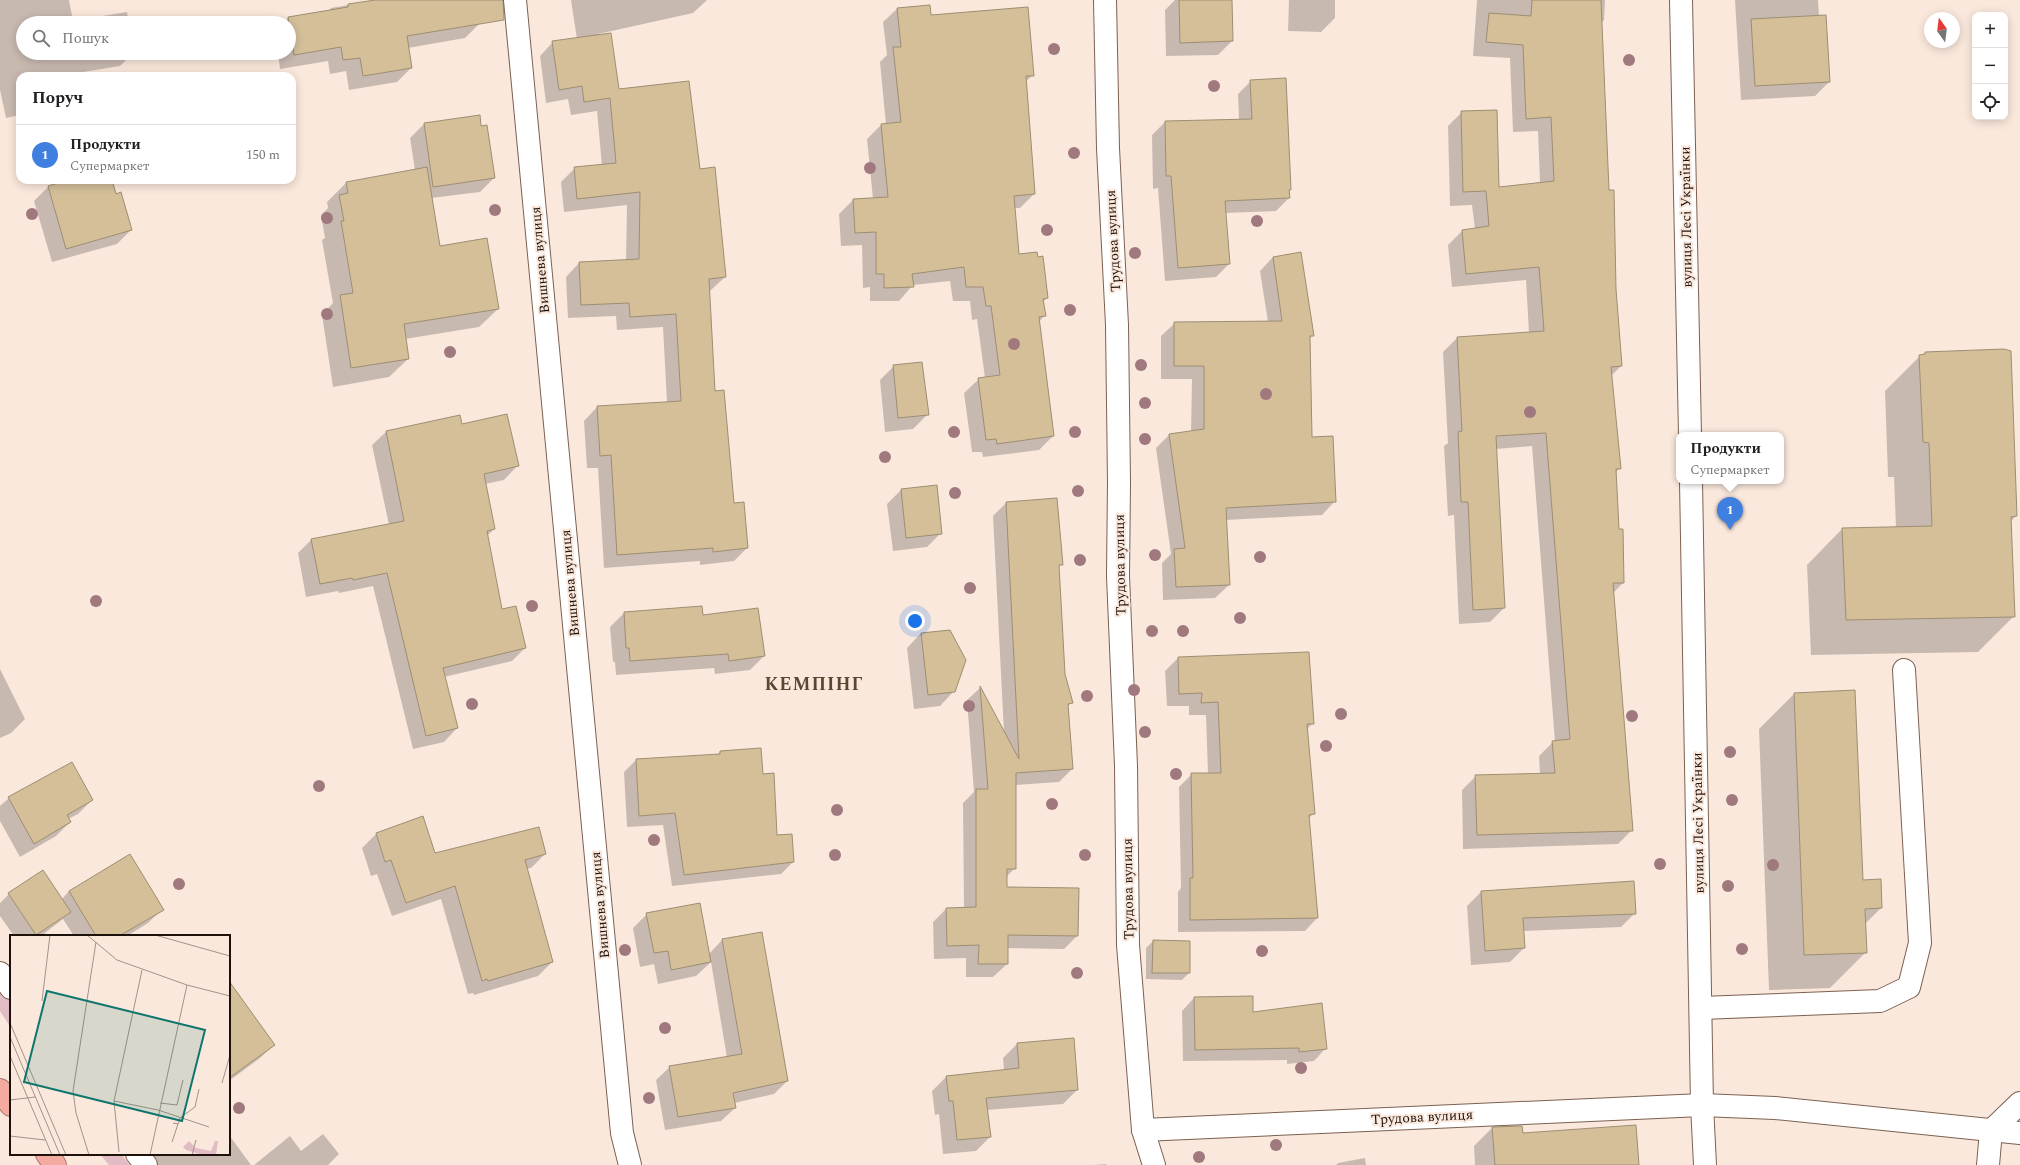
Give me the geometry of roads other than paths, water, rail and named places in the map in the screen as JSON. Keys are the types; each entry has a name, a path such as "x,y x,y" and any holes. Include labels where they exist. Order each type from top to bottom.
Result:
{"highway":[{"path":"0,1090 10,1104"},
{"path":"48,1155 55,1165"}],"street":[{"name":"Вишнева вулиця","path":"515,0 622,1133 630,1165"},
{"name":"Трудова вулиця","path":"1105,0 1108,148 1117,333 1120,482 1118,576 1126,766 1128,945 1143,1130 1154,1165"},
{"name":"вулиця Лесі Українки","path":"1681,0 1690,432"},
{"name":"вулиця Лесі Українки","path":"1691,484 1702,1105 1705,1165"},
{"path":"1701,1008 1880,1000 1909,987 1920,943 1904,670"},
{"path":"0,973 10,987"},
{"path":"1988,1165 1991,1131 2020,1103"},
{"name":"Трудова вулиця","path":"1143,1130 1702,1105 1775,1108 2020,1133"},
{"path":"138,1155 146,1165"}],"place":[{"name":"Продукти","path":"1730,530"}],"district":[{"name":"КЕМПІНГ","path":"814,684"}]}
